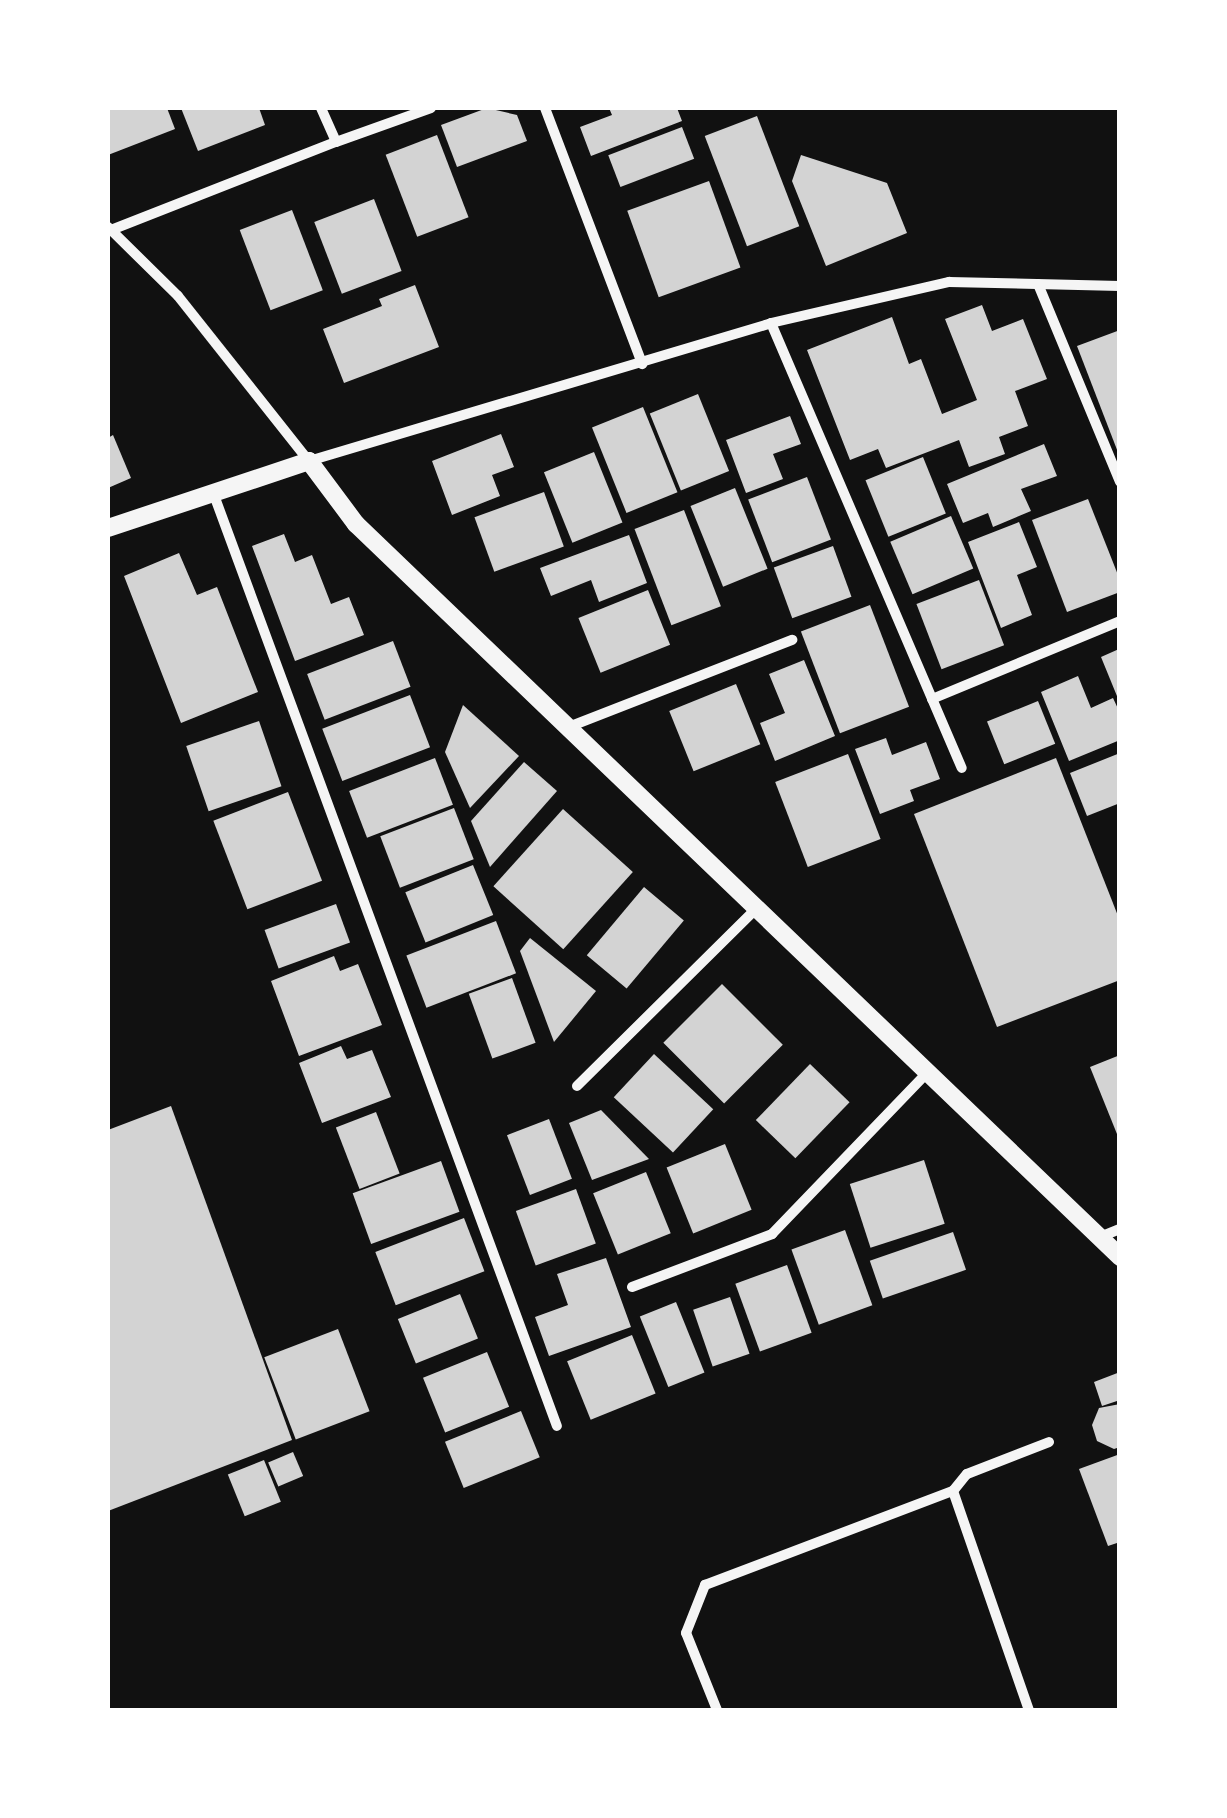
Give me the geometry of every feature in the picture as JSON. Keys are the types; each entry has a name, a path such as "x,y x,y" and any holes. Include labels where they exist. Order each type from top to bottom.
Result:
{"street":[{"path":"321,108 336,142"},
{"path":"431,108 109,228 178,296 356,524 1120,1258"},
{"path":"545,108 642,364"},
{"path":"108,528 309,462 771,323 949,282 1118,287"},
{"path":"1038,284 1120,482"},
{"path":"771,323 962,768"},
{"path":"214,494 557,1426"},
{"path":"932,699 1120,621"},
{"path":"566,728 792,640"},
{"path":"577,1086 755,910"},
{"path":"632,1288 772,1234 927,1073"},
{"path":"1099,1238 1120,1230"},
{"path":"717,1710 686,1633 705,1585 953,1491 967,1474 1049,1442"},
{"path":"953,1491 1029,1710"}],"building":[{"path":"108,108 167,108 175,129 108,155"},
{"path":"181,108 259,108 265,125 198,151"},
{"path":"487,108 517,115 527,141 457,167 441,125"},
{"path":"609,108 677,108 682,121 591,156 580,127 612,115"},
{"path":"757,116 799,226 747,246 705,136"},
{"path":"682,127 694,159 620,187 608,155"},
{"path":"437,135 469,217 417,237 386,155"},
{"path":"801,155 887,183 907,233 826,266 792,181"},
{"path":"709,181 740,267 659,297 627,211"},
{"path":"374,199 402,271 342,294 314,222"},
{"path":"292,210 323,290 271,310 240,230"},
{"path":"415,285 439,347 344,383 323,329 382,306 379,299"},
{"path":"982,305 992,331 1023,319 1047,379 1015,391 1028,426 999,437 1005,454 969,467 959,440 886,468 878,449 850,460 807,350 892,317 909,364 921,359 942,414 977,400 945,319"},
{"path":"1120,330 1120,455 1119,455 1077,346"},
{"path":"698,394 729,471 681,490 650,413"},
{"path":"643,407 677,492 626,513 592,428"},
{"path":"790,416 801,444 773,454 783,479 746,493 726,440"},
{"path":"501,434 514,467 492,475 500,496 452,515 432,461"},
{"path":"113,435 131,478 108,488 108,438"},
{"path":"1044,444 1057,476 1021,489 1031,511 993,527 988,513 963,523 947,484"},
{"path":"594,452 622,522 572,543 544,472"},
{"path":"923,457 946,514 888,537 866,480"},
{"path":"807,477 831,540 772,562 748,500"},
{"path":"735,488 768,569 723,587 690,506"},
{"path":"544,492 564,547 494,572 474,517"},
{"path":"1088,499 1120,580 1120,592 1067,612 1032,520"},
{"path":"684,510 721,606 671,625 635,529"},
{"path":"951,516 973,568 913,594 890,542"},
{"path":"1019,522 1037,567 1017,575 1032,615 1001,628 968,542"},
{"path":"284,534 295,562 312,555 331,604 349,597 364,635 295,661 252,546"},
{"path":"629,535 647,583 599,602 591,580 551,596 540,568"},
{"path":"833,546 851,597 792,618 774,568"},
{"path":"179,553 197,595 217,587 258,692 181,723 124,576"},
{"path":"979,580 1004,645 942,669 916,604"},
{"path":"648,590 670,645 601,673 578,618"},
{"path":"870,605 909,707 840,733 801,632"},
{"path":"393,641 411,687 325,720 307,674"},
{"path":"1119,649 1119,701 1101,657"},
{"path":"804,660 835,736 775,761 760,723 785,713 769,674"},
{"path":"1078,676 1091,708 1113,698 1120,713 1120,740 1069,761 1041,692"},
{"path":"736,684 760,744 694,771 669,711"},
{"path":"410,695 430,747 342,781 322,729"},
{"path":"1038,701 1055,744 1004,764 987,722"},
{"path":"463,705 519,756 470,808 445,752"},
{"path":"259,721 281,786 209,811 186,746"},
{"path":"886,738 892,755 926,742 940,779 910,790 914,801 880,814 855,749"},
{"path":"1120,753 1120,803 1087,816 1070,773"},
{"path":"848,754 881,839 808,867 775,782"},
{"path":"435,758 453,805 367,838 349,791"},
{"path":"1056,758 1120,921 1120,980 997,1027 914,814"},
{"path":"524,762 557,791 490,867 471,821"},
{"path":"288,792 322,881 247,909 213,821"},
{"path":"454,808 474,859 400,888 380,836"},
{"path":"563,809 633,872 563,949 493,886"},
{"path":"473,865 493,915 426,942 405,892"},
{"path":"644,887 684,920 627,989 587,955"},
{"path":"336,904 350,943 279,969 265,930"},
{"path":"496,921 516,973 426,1008 406,955"},
{"path":"530,938 596,991 554,1042 520,951"},
{"path":"334,956 340,971 358,964 382,1025 299,1056 271,981"},
{"path":"512,978 536,1043 492,1059 469,994"},
{"path":"722,984 783,1045 724,1104 663,1043"},
{"path":"341,1046 347,1059 372,1050 391,1097 322,1123 299,1063"},
{"path":"654,1054 713,1109 673,1152 614,1097"},
{"path":"1120,1055 1120,1139 1119,1139 1090,1067"},
{"path":"810,1064 850,1102 795,1158 756,1120"},
{"path":"171,1106 292,1440 108,1511 108,1130"},
{"path":"601,1110 649,1159 592,1180 569,1123"},
{"path":"376,1112 400,1174 360,1189 336,1127"},
{"path":"549,1119 572,1179 530,1195 507,1135"},
{"path":"725,1144 752,1210 693,1233 667,1168"},
{"path":"924,1160 945,1224 871,1248 850,1184"},
{"path":"441,1161 459,1212 371,1244 353,1193"},
{"path":"646,1172 671,1233 618,1255 593,1193"},
{"path":"576,1189 596,1244 536,1265 516,1211"},
{"path":"464,1218 484,1271 396,1305 375,1252"},
{"path":"845,1230 872,1305 819,1325 791,1249"},
{"path":"953,1232 966,1270 883,1298 870,1261"},
{"path":"606,1258 631,1327 549,1356 535,1317 568,1305 557,1274"},
{"path":"787,1265 812,1333 760,1351 735,1284"},
{"path":"460,1294 478,1339 416,1364 398,1319"},
{"path":"730,1297 750,1354 713,1366 693,1310"},
{"path":"676,1302 704,1372 668,1387 640,1317"},
{"path":"338,1329 370,1411 296,1439 264,1357"},
{"path":"632,1335 656,1393 591,1420 567,1361"},
{"path":"487,1352 509,1407 445,1433 423,1378"},
{"path":"1120,1372 1120,1400 1102,1406 1094,1382"},
{"path":"1120,1404 1120,1447 1114,1449 1097,1441 1092,1425 1099,1408"},
{"path":"521,1411 540,1457 464,1488 445,1442"},
{"path":"293,1452 303,1476 278,1486 268,1463"},
{"path":"1120,1454 1120,1542 1108,1546 1079,1469"},
{"path":"264,1460 281,1502 245,1516 228,1475"}]}
